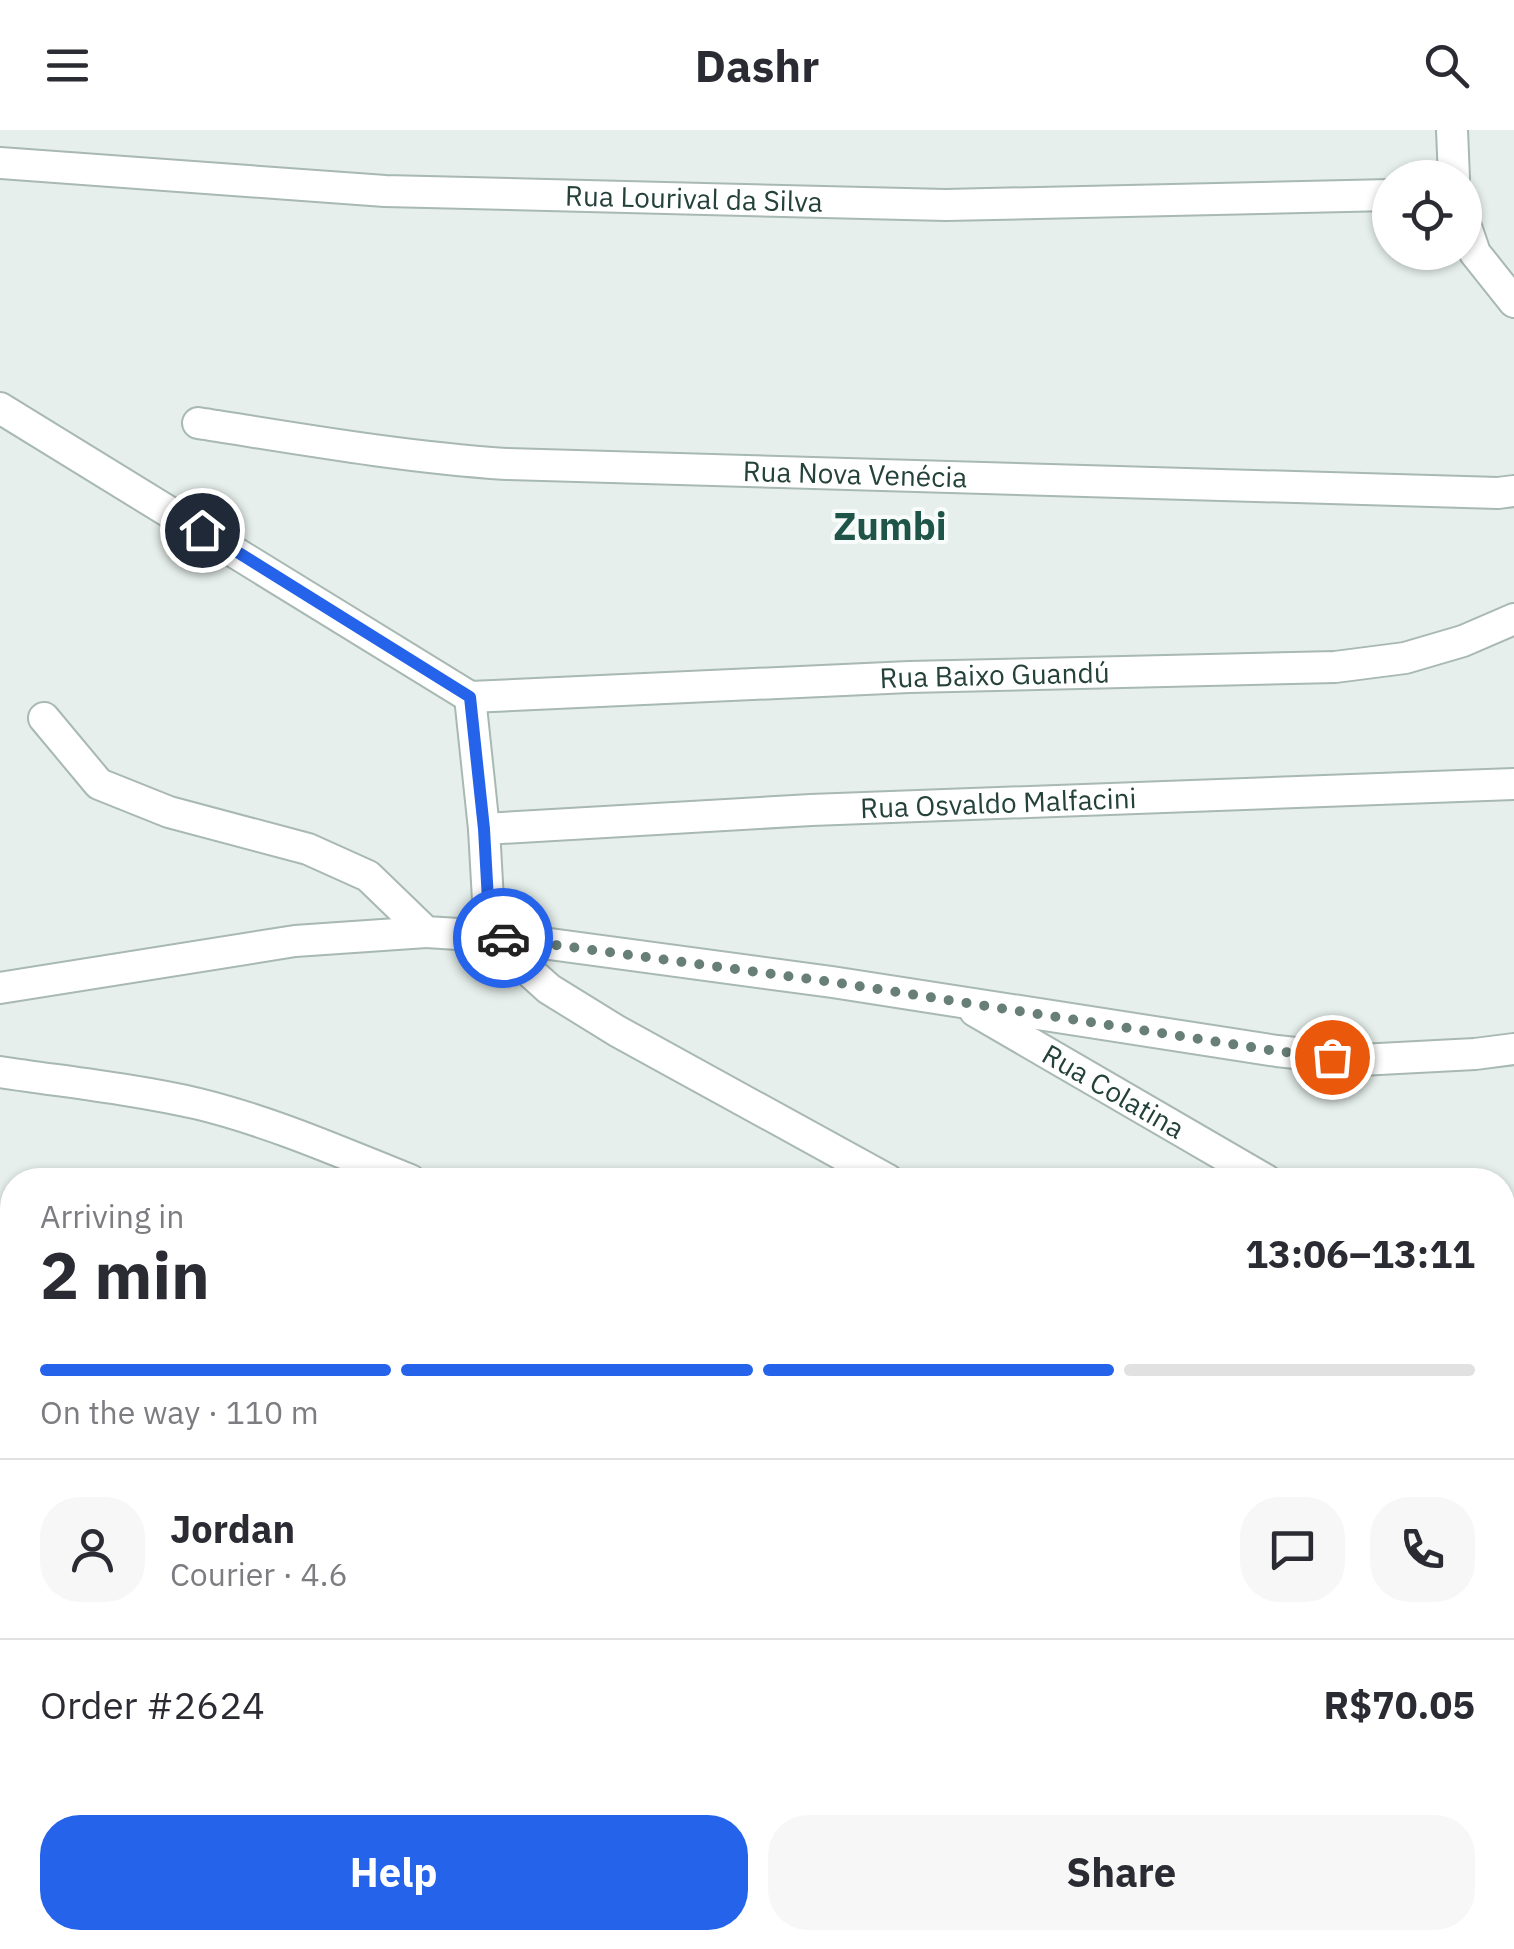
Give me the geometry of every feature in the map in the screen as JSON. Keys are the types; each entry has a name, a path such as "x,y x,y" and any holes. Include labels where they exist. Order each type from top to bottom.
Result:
{"street":[{"path":"1452,130 1453,160"},
{"name":"Rua Lourival da Silva","path":"0,163 386,190 946,205 1372,195"},
{"path":"1482,262 1514,302"},
{"path":"0,408 470,697 490,936 549,988 616,1031 866,1168"},
{"name":"Rua Nova Venécia","path":"198,422 442,460 506,464 1514,491"},
{"name":"Rua Baixo Guandú","path":"470,697 909,677 1335,667 1405,658 1463,641 1514,619"},
{"path":"44,718 99,784 168,812 308,850 368,876 426,932"},
{"name":"Rua Osvaldo Malfacini","path":"484,829 810,810 1514,784"},
{"path":"0,988 295,941 426,932 490,936 832,982 1276,1051 1360,1060 1514,1049"},
{"name":"Rua Colatina","path":"960,1002 1245,1168"},
{"path":"0,1072 199,1104 274,1126 380,1168"}],"way so far":[{"path":"503,938 832,982 1332,1057"}],"district":[{"name":"Zumbi","path":"890,527"}],"route":[{"path":"202,530 470,697 490,936 503,938"}]}
